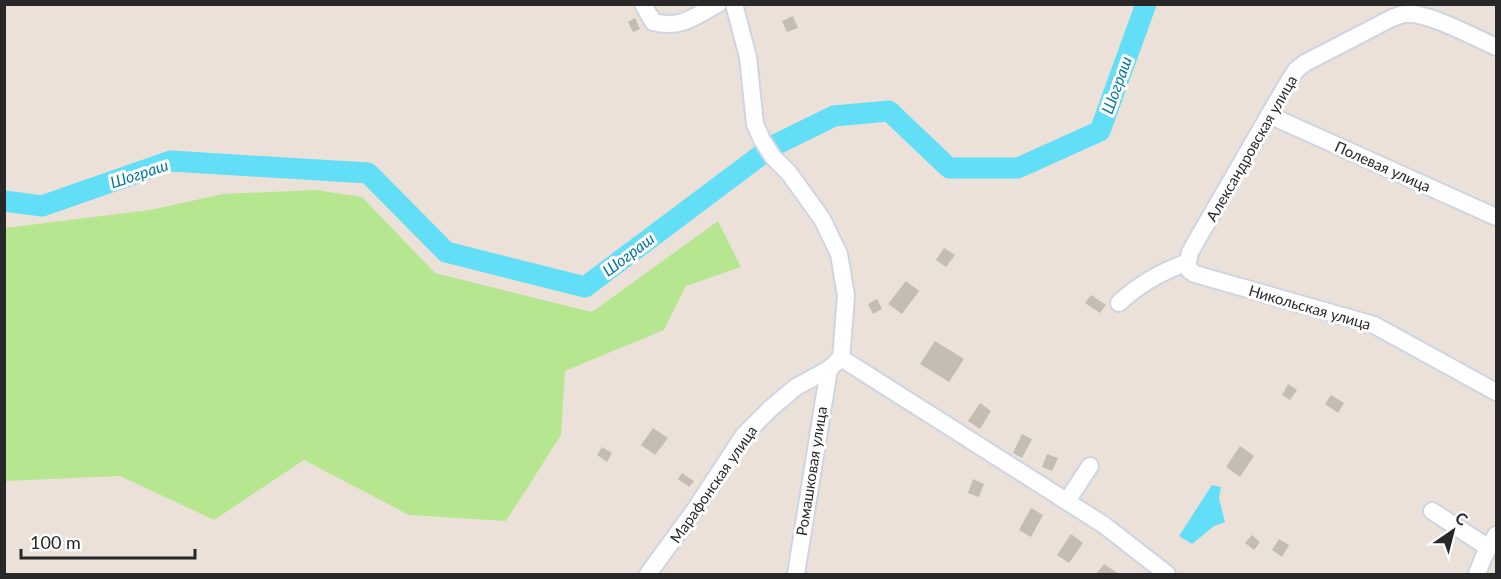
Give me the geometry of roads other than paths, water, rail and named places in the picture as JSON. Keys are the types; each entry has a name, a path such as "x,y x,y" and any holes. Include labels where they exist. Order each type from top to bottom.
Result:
{"street":[{"path":"643,4 653,22 668,25 687,21 718,4"},
{"name":"Ромашковая улица","path":"734,4 748,57 755,124 773,157 789,173 822,219 839,254 846,296 796,574"},
{"name":"Александровская улица","path":"1188,262 1190,252 1269,115 1296,70 1305,63 1392,18 1405,14 1417,15 1438,22 1497,47"},
{"name":"Полевая улица","path":"1269,115 1497,217"},
{"path":"1119,303 1130,293 1166,270 1188,262"},
{"name":"Никольская улица","path":"1188,262 1189,270 1195,274 1374,325 1497,392"},
{"path":"835,364 1067,501 1104,525 1167,574"},
{"name":"Марафонская улица","path":"648,574 694,511 744,435 796,387 835,364"},
{"path":"1067,501 1090,466"},
{"path":"1432,511 1493,541 1477,574"}],"water":[{"path":"1212,485 1221,487 1219,498 1225,522 1214,526 1192,544 1179,536"}],"waterway":[{"name":"Шограш","path":"4,201 42,206 171,161 368,173 446,252 585,287 773,146 834,116 889,111 949,168 1018,168 1100,131 1146,4"}]}
